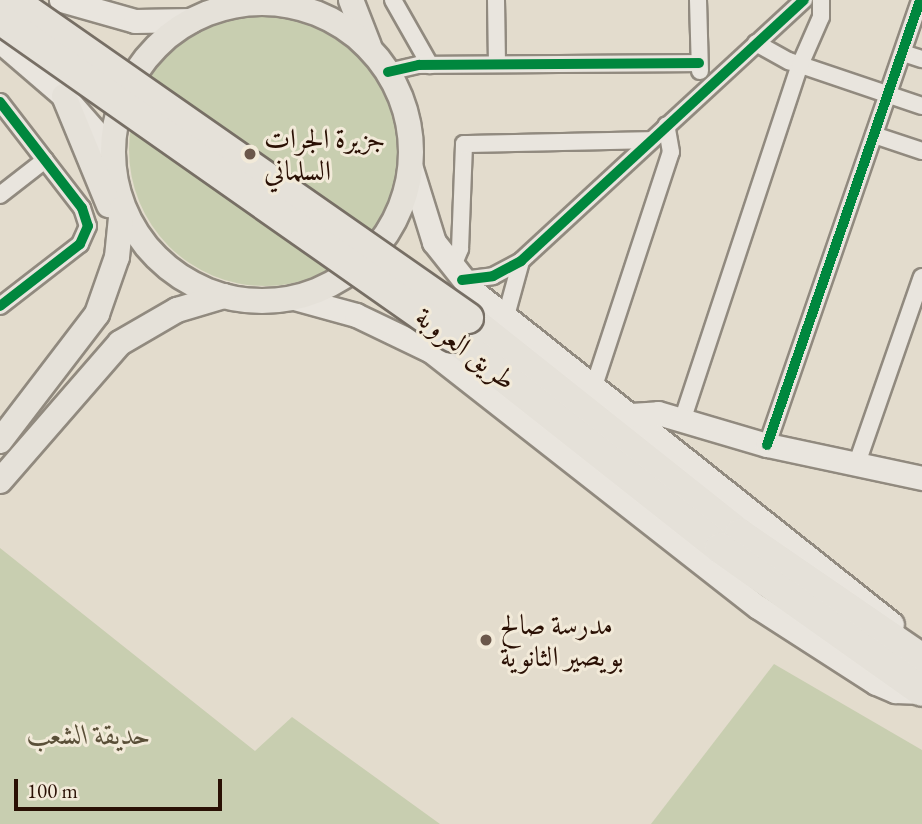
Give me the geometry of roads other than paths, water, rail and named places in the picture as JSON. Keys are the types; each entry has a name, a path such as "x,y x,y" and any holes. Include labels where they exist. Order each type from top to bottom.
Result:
{"highway":[{"name":"طريق العروبة","path":"12,0 462,299 740,534 922,659"},
{"name":"طريق العروبة","path":"0,19 462,299 720,548 922,692"}],"main road":[{"path":"351,0 371,50"},
{"path":"0,441 86,332 106,294 117,257 122,204 113,152 117,116 135,75 162,41 192,20 229,4 260,2 303,9 344,27 371,50 388,72 407,117 410,165 427,227 462,299"},
{"path":"71,4 135,21 192,20"},
{"path":"59,91 81,53 85,31 71,4"},
{"path":"0,41 59,91 113,152"},
{"path":"59,91 106,195 117,257"},
{"path":"122,204 139,236 162,262 191,283 224,296 259,301 294,298 327,287 368,257 397,215 410,165"},
{"path":"415,341 395,303 398,288 408,276 431,271 462,299 506,316 922,652"},
{"path":"0,481 120,343 162,317 224,296"},
{"path":"294,298 356,315 415,341 464,373 758,607 876,683 895,691 922,692"},
{"path":"631,415 652,412 767,445 922,478"}],"street":[{"path":"393,0 430,65"},
{"path":"496,0 497,64"},
{"path":"698,0 699,62 708,86"},
{"path":"462,299 493,276 521,261 649,140 804,0"},
{"path":"682,421 800,65 821,17 821,0"},
{"path":"767,445 920,0"},
{"path":"756,43 800,65 922,107"},
{"path":"903,53 922,59"},
{"path":"388,72 430,65 699,62"},
{"path":"0,102 86,214 87,233 80,244 0,306"},
{"path":"594,386 671,152 666,125"},
{"path":"874,135 922,151"},
{"path":"462,299 460,249 464,144 649,140"},
{"path":"0,195 45,160"},
{"path":"506,316 521,261"},
{"path":"856,466 922,277"}],"place":[{"name":"جزيرة الجرات السلماني","path":"250,154"},
{"name":"مدرسة صالح بويصير الثانوية","path":"486,640"}],"park label":[{"name":"حديقة الشعب","path":"89,734"}]}
